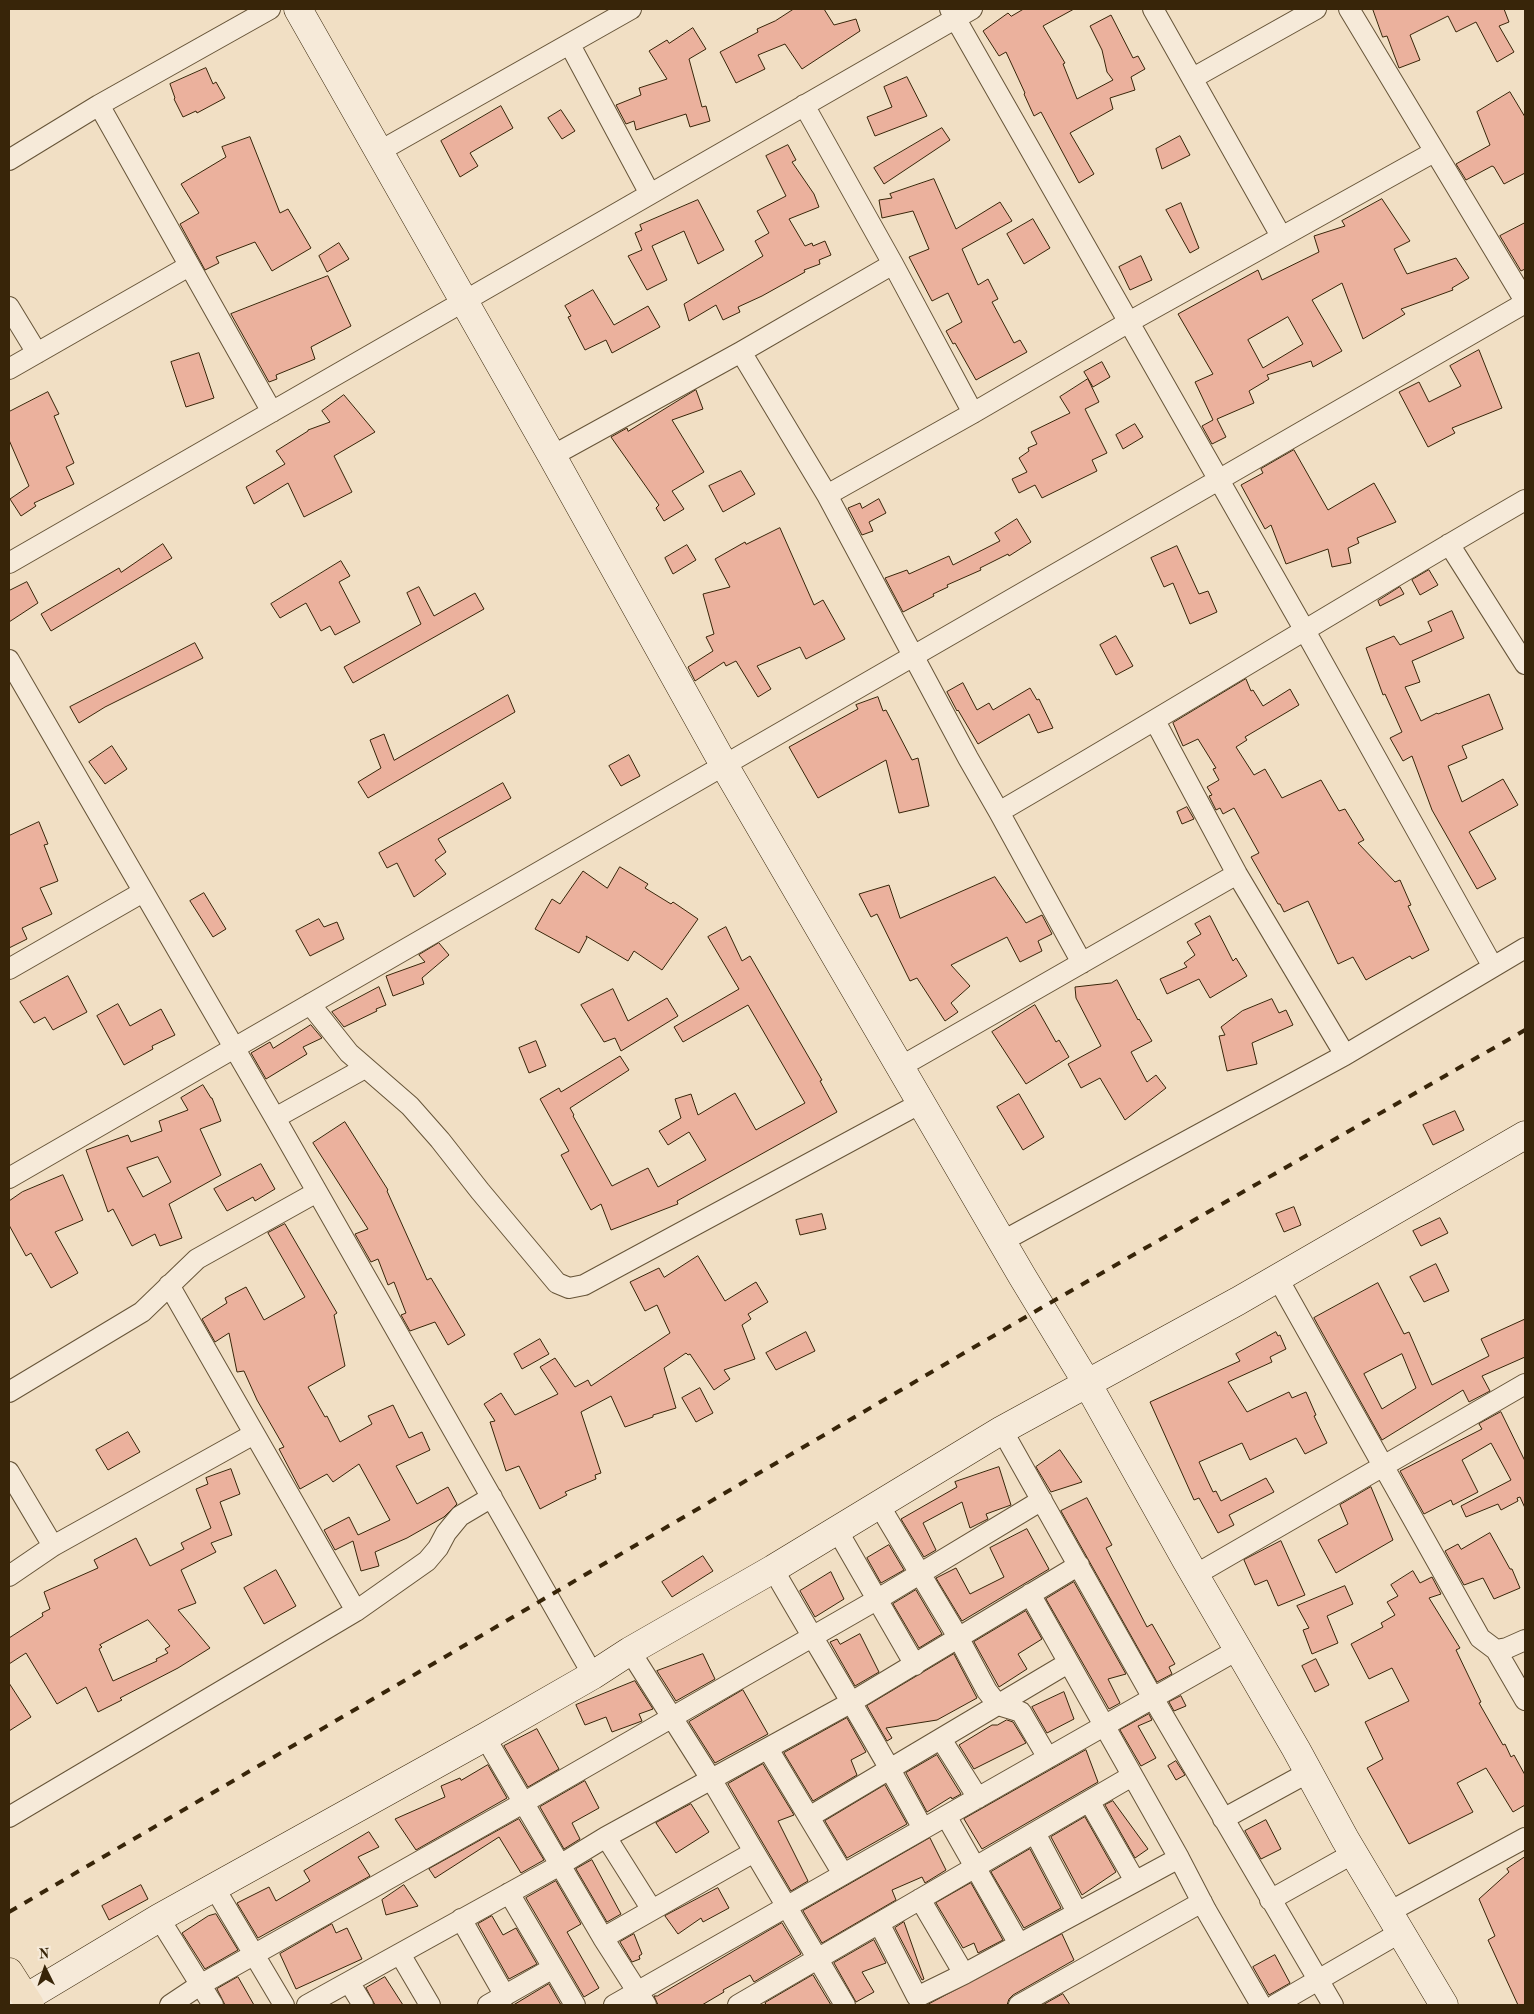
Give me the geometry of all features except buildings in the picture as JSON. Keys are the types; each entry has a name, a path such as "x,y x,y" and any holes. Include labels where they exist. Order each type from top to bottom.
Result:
{"highway":[{"path":"9,1972 24,2003"}],"street":[{"path":"9,160 99,105 270,9"},
{"path":"298,9 552,456 724,765 1001,1242 1087,1383 1395,1922 1436,2003"},
{"path":"380,151 631,9"},
{"path":"1153,9 1281,236"},
{"path":"1193,78 1316,9"},
{"path":"9,1178 1525,302 1349,9"},
{"path":"9,563 804,105 959,12 1128,322 1304,629 1493,968"},
{"path":"570,45 650,194"},
{"path":"99,105 272,412"},
{"path":"804,105 893,264 973,413"},
{"path":"827,496 1128,322 1434,152"},
{"path":"552,456 741,352 893,264"},
{"path":"9,370 190,266"},
{"path":"9,307 37,353"},
{"path":"741,352 827,496 968,758 1082,963"},
{"path":"999,812 1155,721 1304,629 1525,500"},
{"path":"1449,544 1525,664"},
{"path":"9,660 275,1118 593,1675"},
{"path":"1155,721 1237,874 1345,1055"},
{"path":"900,1067 1237,874"},
{"path":"9,969 143,892"},
{"path":"1001,1242 1345,1055 1525,948"},
{"path":"310,1004 348,1053 410,1106 557,1283 568,1288 584,1285 921,1103"},
{"path":"275,1118 365,1068"},
{"path":"24,2003 158,1918 485,1737 593,1675 630,1651 773,1570 1002,1430 1277,1277 1525,1135"},
{"path":"9,1392 126,1324 142,1312 197,1258 316,1192"},
{"path":"1277,1277 1480,1638 1496,1650 1525,1700"},
{"path":"169,1286 356,1611"},
{"path":"1195,1575 1525,1384"},
{"path":"1002,1430 1153,1698 1333,2005"},
{"path":"9,1576 53,1546 254,1434"},
{"path":"9,1472 53,1546"},
{"path":"9,1817 356,1611 427,1561 460,1516 492,1496"},
{"path":"170,2005 200,1985 523,1803 878,1599 1042,1500"},
{"path":"879,1505 958,1638 986,1691 998,1705 1021,1712 1048,1758"},
{"path":"837,1530 915,1665"},
{"path":"307,2005 560,1865 710,1779 850,1703 1079,1565"},
{"path":"773,1570 850,1703 891,1769 923,1829"},
{"path":"1030,1594 1261,2005"},
{"path":"1496,1650 1507,1648 1525,1640"},
{"path":"614,2005 642,1999 787,1907 843,1874 1239,1649"},
{"path":"630,1651 672,1716 845,2005"},
{"path":"809,1817 1068,1663"},
{"path":"485,1737 603,1938 642,1999"},
{"path":"941,1740 978,1798"},
{"path":"768,1749 843,1874"},
{"path":"1223,1819 1309,1772"},
{"path":"738,2005 764,1999 818,1959 1132,1776"},
{"path":"1089,1801 1135,1881"},
{"path":"946,1816 1019,1944"},
{"path":"1035,1833 1077,1912"},
{"path":"606,1837 652,1910"},
{"path":"1275,2005 1319,1979 1395,1922 1525,1838"},
{"path":"603,1938 754,1852"},
{"path":"1270,1900 1354,1853"},
{"path":"879,1923 920,2001 964,1974 1179,1858"},
{"path":"214,1887 284,2005"},
{"path":"509,1893 575,2005"},
{"path":"920,1899 964,1974"},
{"path":"1019,2005 1202,1902"},
{"path":"158,1918 213,2005"},
{"path":"461,1919 506,1996"},
{"path":"400,1954 430,2005"},
{"path":"488,2005 553,1968"},
{"path":"349,1982 363,2005"}],"railway":[{"path":"9,1912 1041,1308 1525,1030"}]}
